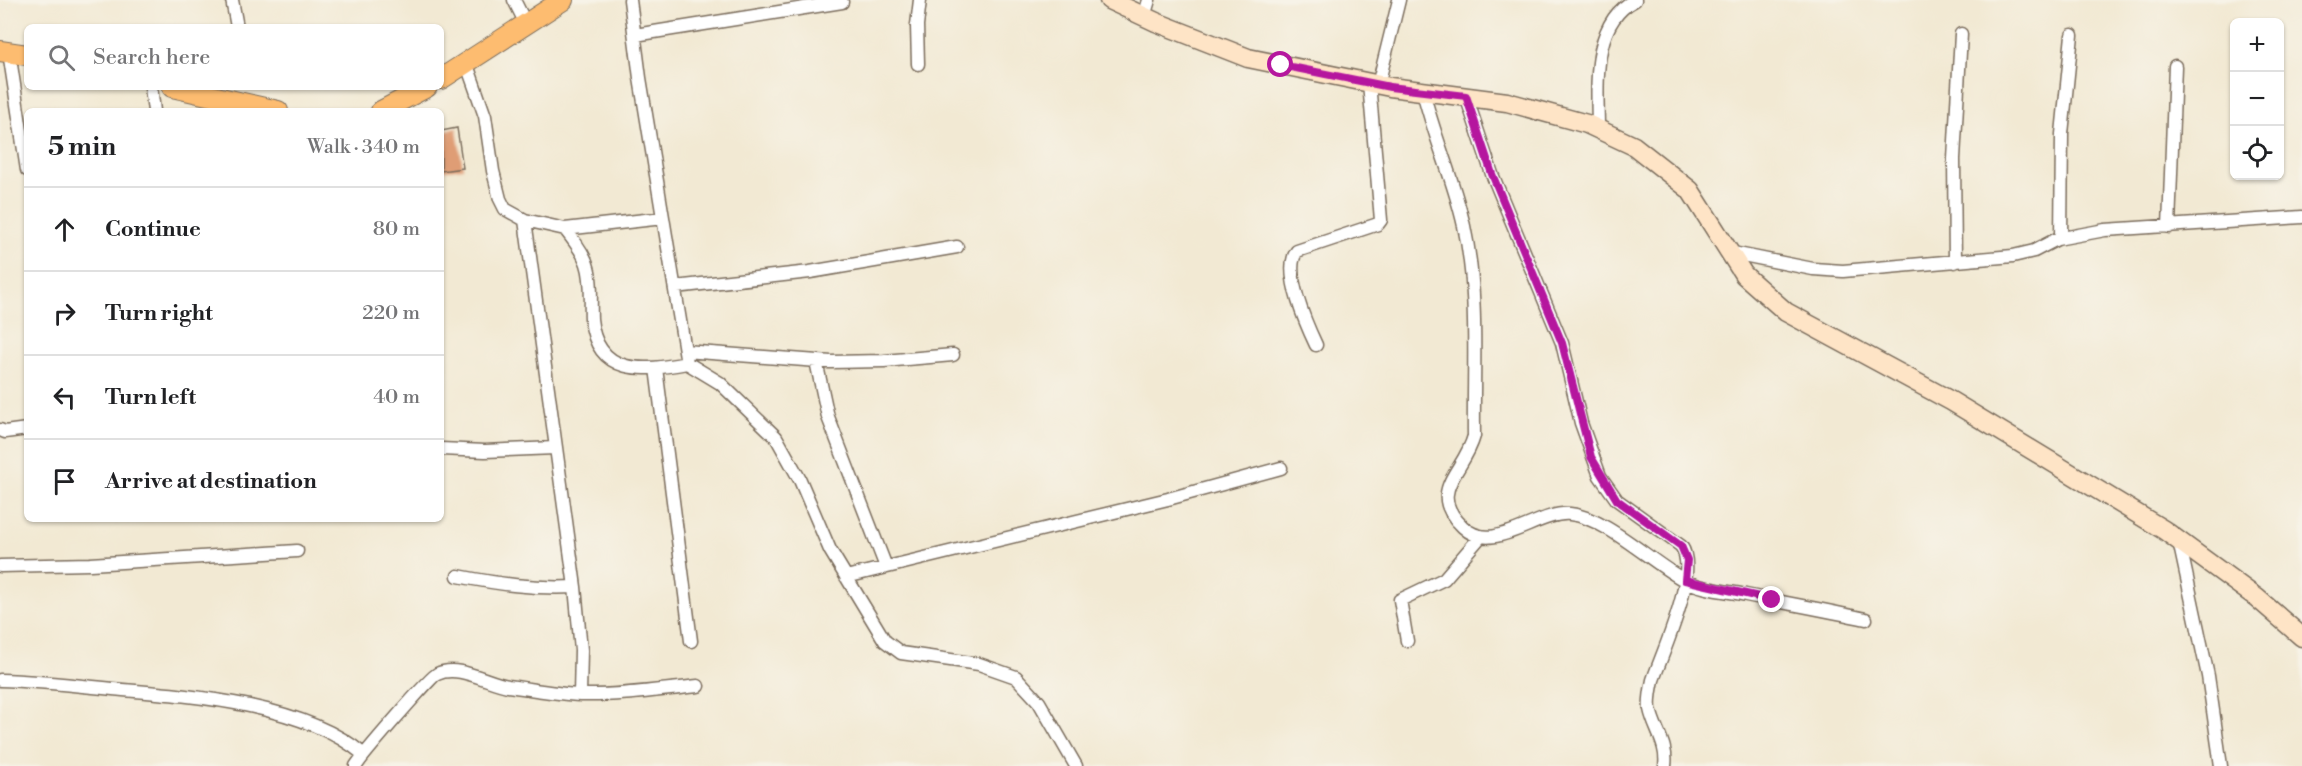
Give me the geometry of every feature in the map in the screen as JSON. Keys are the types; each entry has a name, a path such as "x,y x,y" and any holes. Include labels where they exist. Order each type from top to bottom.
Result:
{"main road":[{"path":"444,77 563,0"},
{"path":"199,90 236,94 271,108"},
{"path":"387,108 421,90"}],"street":[{"path":"232,0 236,24"},
{"path":"514,0 526,24"},
{"path":"630,0 686,357 720,383 776,437 846,577 879,632 892,649 901,653 979,664 1016,677 1044,710 1076,766"},
{"path":"918,64 917,25 920,0"},
{"path":"1110,0 1146,8 1248,58 1373,84 1507,102 1598,129 1634,146 1680,180 1699,202 1744,275 1786,312 1952,401 2179,541 2257,598 2302,637"},
{"path":"1316,345 1296,288 1293,261 1298,251 1378,224 1381,220 1373,84 1399,0"},
{"path":"1598,129 1599,68 1603,41 1617,16 1635,0"},
{"path":"635,35 842,2"},
{"path":"1955,262 1954,159 1960,34"},
{"path":"2061,238 2062,134 2072,34"},
{"path":"12,53 24,147"},
{"path":"464,63 485,116 500,199 505,209 525,220 565,229 663,218"},
{"path":"2169,227 2175,66"},
{"path":"151,90 154,108"},
{"path":"1423,91 1437,143 1457,199 1470,268 1474,436 1463,464 1448,482 1445,501 1463,528 1481,536 1501,535 1560,515 1581,516 1686,570 1866,619"},
{"path":"1466,96 1492,174 1562,343 1591,457 1617,500 1681,546 1686,570 1650,695 1650,710 1665,750 1665,766"},
{"path":"1728,252 1813,269 1843,271 2024,254 2061,238 2105,230 2302,217"},
{"path":"525,220 575,587 581,650 580,695"},
{"path":"565,229 588,265 591,321 600,348 607,357 631,368 657,368 686,357 884,361 953,354"},
{"path":"675,287 810,272 957,247"},
{"path":"816,361 828,417 886,567"},
{"path":"657,368 691,641"},
{"path":"0,430 5,432 24,429"},
{"path":"444,449 485,451 555,448"},
{"path":"846,577 1168,499 1281,468"},
{"path":"1407,641 1400,600 1444,579 1481,536"},
{"path":"2179,541 2208,676 2221,766"},
{"path":"0,566 101,564 297,551"},
{"path":"458,576 513,587 575,587"},
{"path":"356,766 361,752 431,678 447,671 456,671 500,685 580,695 698,686"},
{"path":"0,680 228,700 330,732 361,752"}],"building":[{"path":"457,128 463,168 444,171 444,130"}],"route":[{"path":"1281,65 1390,87 1466,96 1492,174 1562,343 1581,423 1591,457 1600,476 1617,500 1684,549 1687,560 1685,580 1772,600"}]}
